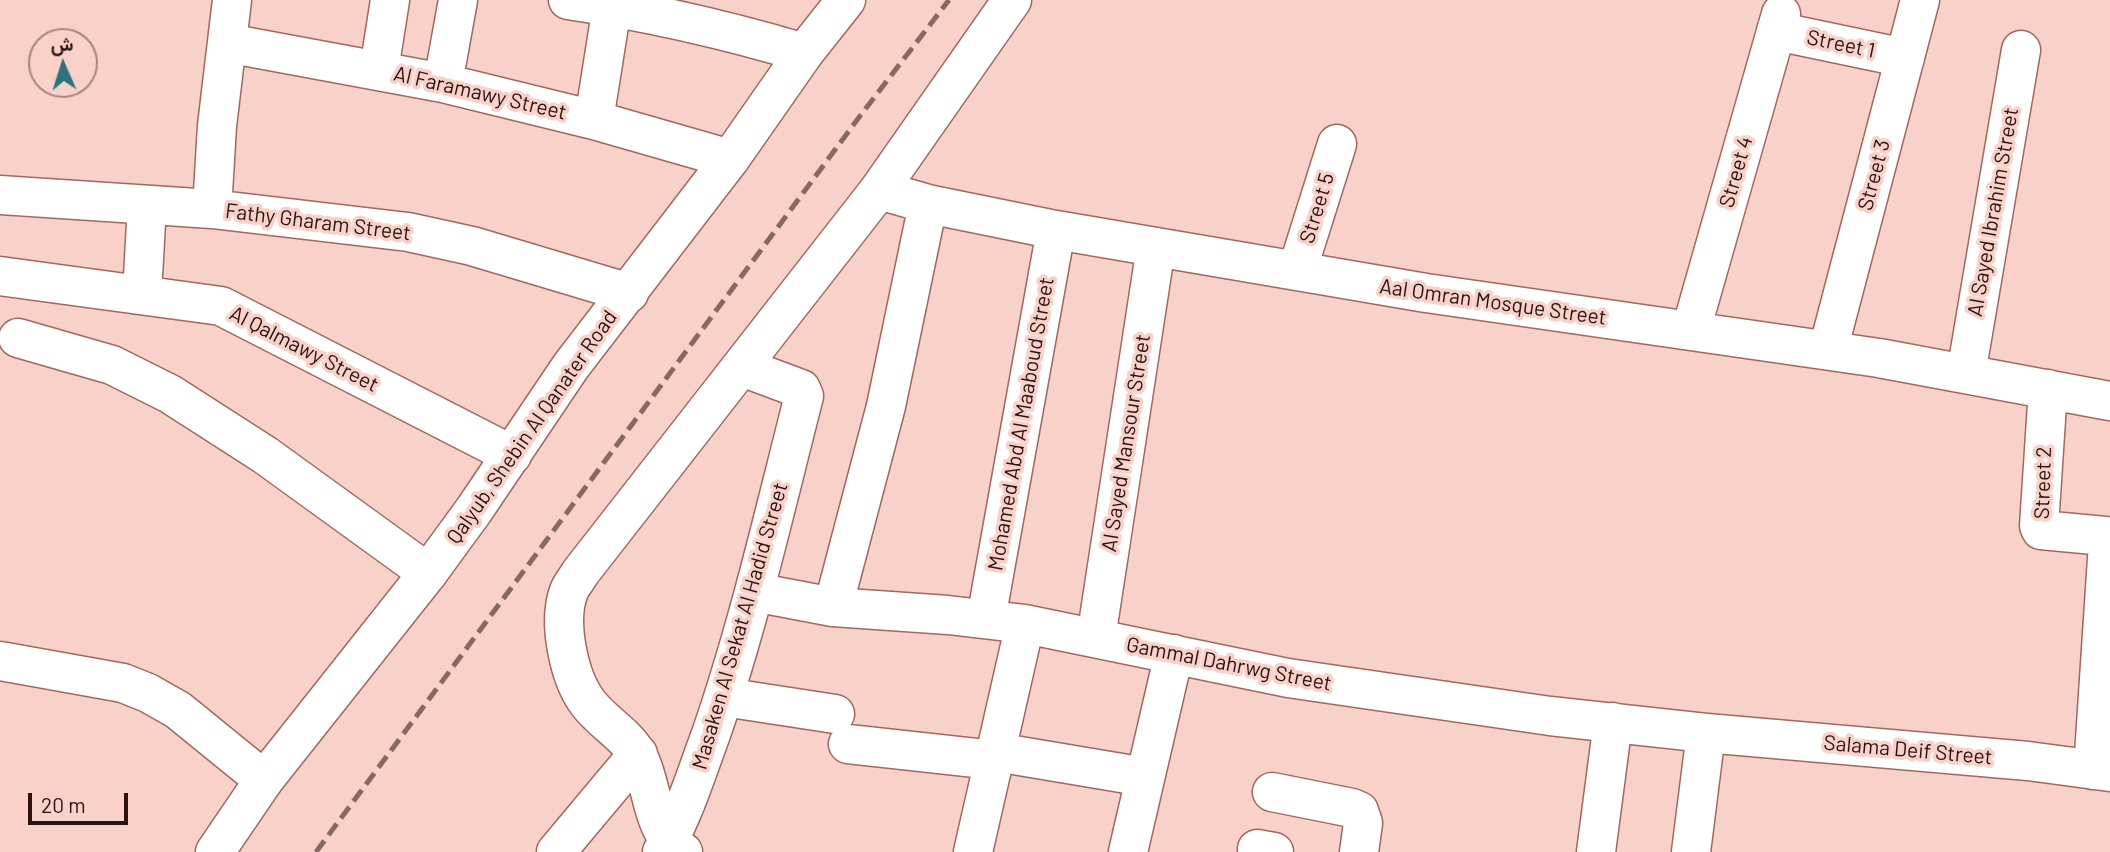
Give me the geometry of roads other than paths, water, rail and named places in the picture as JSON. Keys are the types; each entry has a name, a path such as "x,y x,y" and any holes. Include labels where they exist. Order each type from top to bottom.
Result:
{"street":[{"path":"212,209 217,126 232,0"},
{"path":"379,70 390,0"},
{"path":"443,83 458,0"},
{"path":"568,0 612,3 737,33 804,53"},
{"name":"Qalyub, Shebin Al Qanater Road","path":"215,852 264,780 428,573 571,366 730,159 804,53 846,0"},
{"path":"671,849 659,822 638,754 588,703 577,682 565,635 564,611 569,591 580,573 878,191 1012,0"},
{"name":"Street 3","path":"1828,350 1920,0"},
{"path":"594,120 612,3"},
{"name":"Street 1","path":"1778,22 1905,58"},
{"name":"Street 4","path":"1691,330 1778,22"},
{"name":"Al Faramawy Street","path":"227,43 443,83 594,120 730,159"},
{"name":"Al Sayed Ibrahim Street","path":"1966,374 2021,50"},
{"name":"Street 5","path":"1297,271 1337,144"},
{"name":"Aal Omran Mosque Street","path":"878,191 1056,230 1426,293 1828,350 2110,401"},
{"name":"Fathy Gharam Street","path":"0,195 212,209 408,232 472,246 629,293"},
{"path":"833,607 886,406 928,204"},
{"path":"142,294 147,205"},
{"name":"Mohamed Abd Al Maaboud Street","path":"986,618 1056,230"},
{"name":"Al Sayed Mansour Street","path":"1096,638 1156,247"},
{"name":"Al Qalmawy Street","path":"0,276 221,306 512,455"},
{"path":"18,338 112,365 170,394 265,455 428,573"},
{"name":"Masaken Al Sekat Al Hadid Street","path":"671,849 724,697 804,396 801,389 742,367"},
{"name":"Street 2","path":"2048,389 2039,526 2041,530 2105,536 2108,542 2101,771"},
{"name":"Gammal Dahrwg Street","path":"754,592 833,607 986,618 1288,678 1417,698 1706,733"},
{"path":"973,852 1025,624"},
{"path":"1128,852 1174,654"},
{"path":"0,661 123,683 148,693 178,710 264,780"},
{"path":"724,697 842,729 995,756 1145,777"},
{"path":"1596,852 1613,722"},
{"path":"1691,852 1706,733"},
{"name":"Salama Deif Street","path":"1706,733 1956,754 2101,771"},
{"path":"556,852 638,754"},
{"path":"1272,792 1359,811 1363,823 1359,852"}],"railway":[{"path":"316,852 860,116 949,0"}]}
